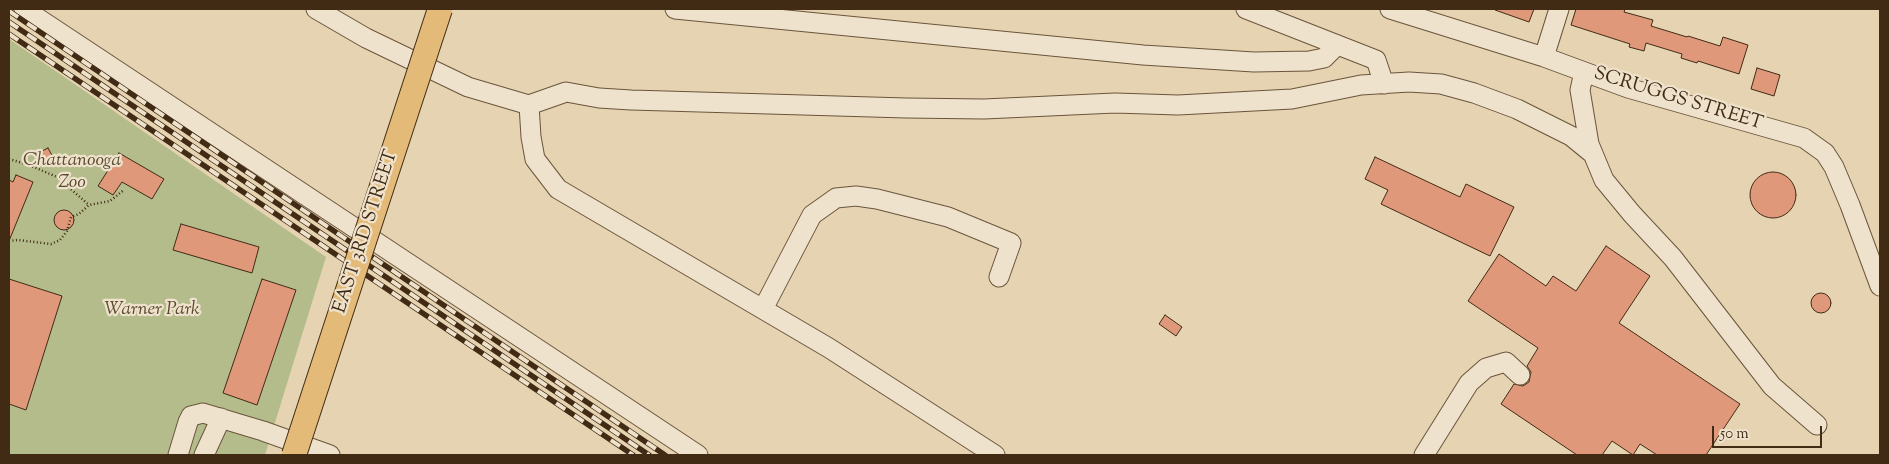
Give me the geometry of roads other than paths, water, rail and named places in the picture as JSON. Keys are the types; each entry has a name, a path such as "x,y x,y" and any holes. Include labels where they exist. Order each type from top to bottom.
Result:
{"main road":[{"name":"EAST 3RD STREET","path":"294,455 440,9"}],"street":[{"path":"24,9 698,455"},
{"path":"316,9 366,38 468,87 529,105 566,92 623,100 906,108 984,109 1115,103 1178,105 1292,99 1361,85 1409,82 1441,84 1474,93 1517,109 1571,136 1593,154"},
{"path":"675,9 1134,54 1254,62 1309,61 1324,58 1337,45"},
{"path":"1246,9 1376,60 1384,84"},
{"name":"SCRUGGS STREET","path":"1390,9 1544,57 1628,88 1804,138 1825,153 1834,167 1880,286"},
{"path":"1544,57 1559,9"},
{"path":"1584,72 1580,90 1589,144 1604,180 1672,258 1772,386 1817,426"},
{"path":"529,105 531,137 535,159 558,189 829,348 995,455"},
{"path":"763,309 812,215 836,198 842,197 856,196 877,199 948,217 1011,243 999,277"},
{"path":"1424,455 1469,383 1486,368 1506,362 1520,375"},
{"path":"178,455 188,422 192,416 203,413 263,431 330,455"},
{"path":"204,455 221,418"}],"railway":[{"path":"9,11 665,455"},
{"path":"9,22 649,455"},
{"path":"9,34 633,455"}],"park label":[{"name":"Chattanooga Zoo","path":"72,173"},
{"name":"Warner Park","path":"152,311"}]}
